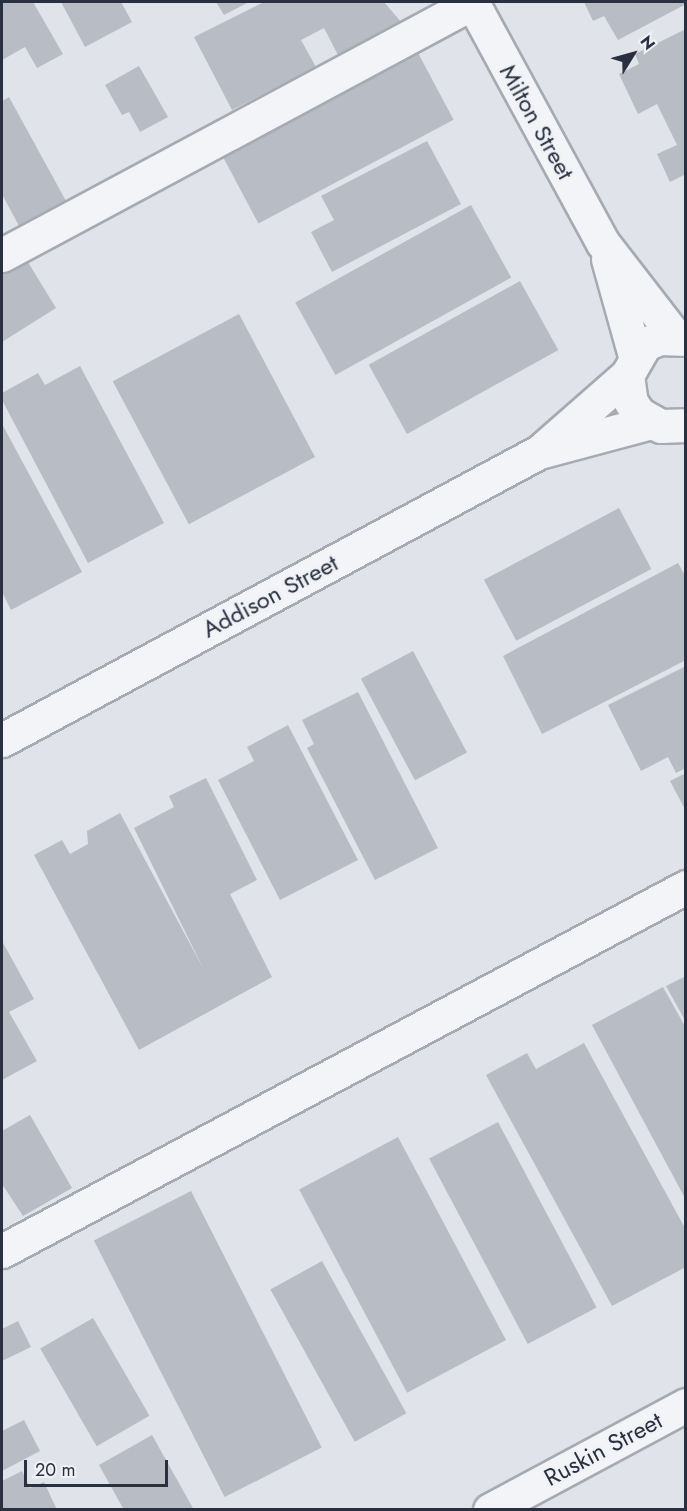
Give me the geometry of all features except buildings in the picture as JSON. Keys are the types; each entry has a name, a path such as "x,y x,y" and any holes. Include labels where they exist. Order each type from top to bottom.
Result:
{"street":[{"name":"Milton Street","path":"472,2 603,243 680,337"},
{"path":"2,255 472,2"},
{"name":"Milton Street","path":"603,243 631,365 631,402 673,430"},
{"name":"Addison Street","path":"2,741 539,452 631,365 645,344 680,337"},
{"name":"Addison Street","path":"539,452 673,430"},
{"path":"2,1251 686,886"},
{"name":"Ruskin Street","path":"490,1509 686,1405"}]}
